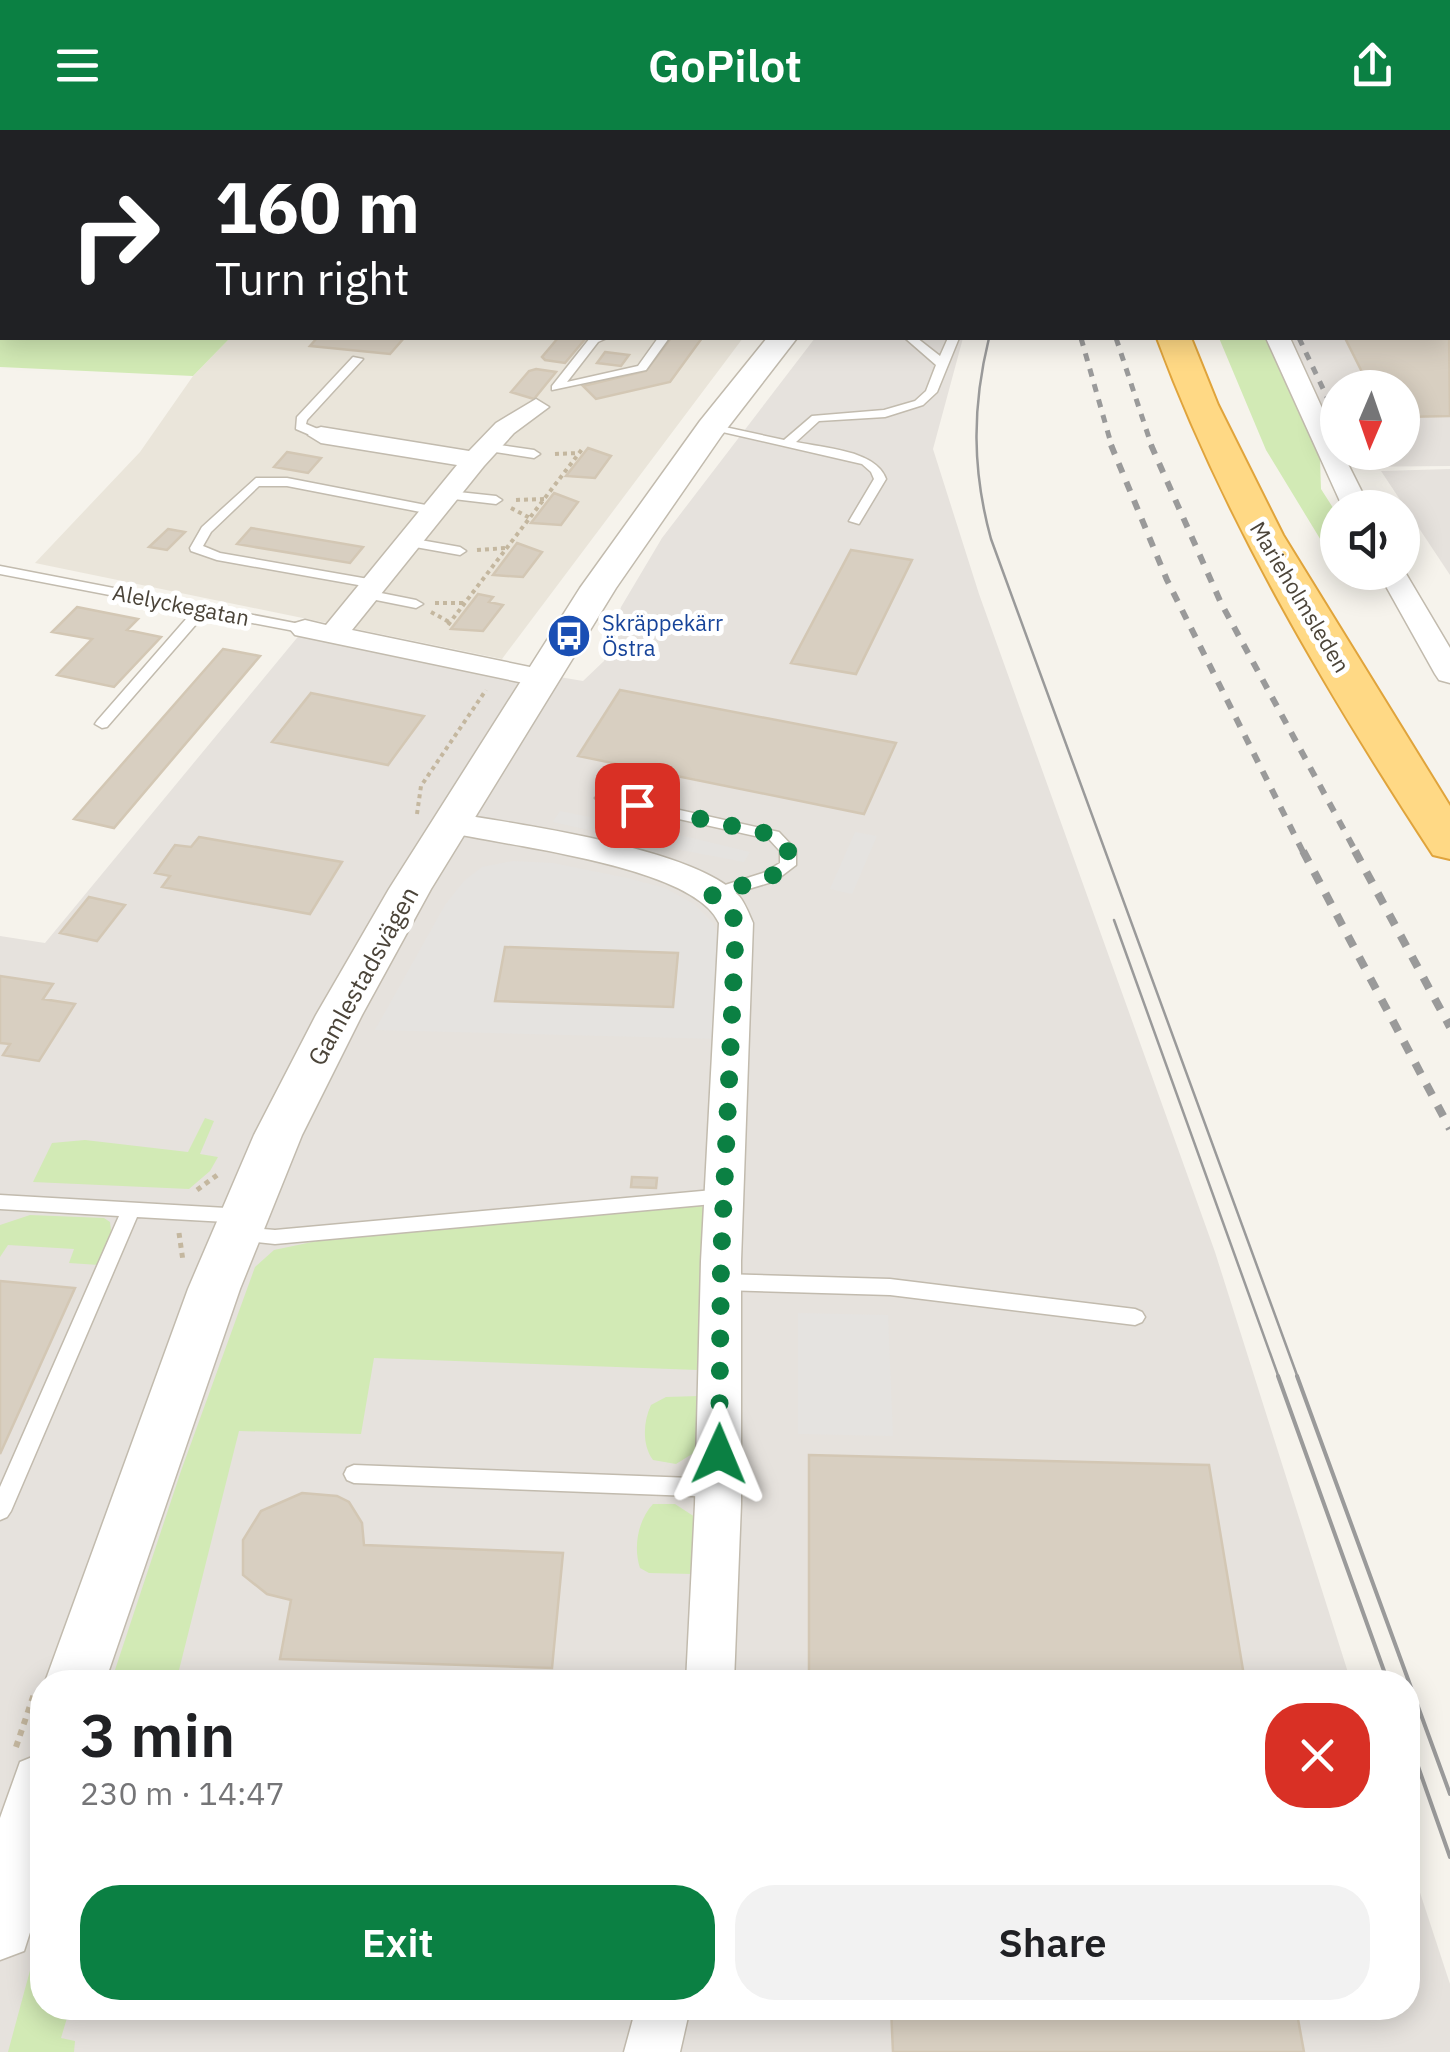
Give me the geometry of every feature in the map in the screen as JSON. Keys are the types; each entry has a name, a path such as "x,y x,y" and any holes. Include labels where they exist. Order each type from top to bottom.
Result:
{"highway":[{"name":"Marieholmsleden","path":"1175,340 1196,398 1252,519 1450,844"},
{"name":"Marieholmsleden","path":"1205,340 1226,400 1283,516 1450,786"}],"street":[{"name":"Gamlestadsvägen","path":"79,1670 183,1369 240,1225 278,1135 339,1015 452,822 598,588 711,428 780,340"},
{"path":"1279,340 1348,490"},
{"path":"320,631 370,589 504,428 546,397"},
{"path":"321,435 481,454"},
{"path":"1402,590 1450,674"},
{"name":"Alelyckegatan","path":"320,631 543,678"},
{"path":"452,822 680,874 726,903 736,923 710,1670"},
{"path":"0,1927 30,1825"},
{"path":"652,2052 660,2020"}],"lane":[{"path":"546,397 599,340"},
{"path":"546,397 642,368 662,340"},
{"path":"913,340 942,364"},
{"path":"788,444 816,418 884,413 919,403 932,392 952,340"},
{"path":"321,435 300,426 301,419 356,359"},
{"path":"711,428 866,461 877,470 880,479 855,521"},
{"path":"481,454 534,454"},
{"path":"416,604 370,589 216,556 196,548 206,530 256,482 287,482 442,503 496,500"},
{"path":"409,542 460,551"},
{"name":"Alelyckegatan","path":"0,570 320,631"},
{"path":"102,724 202,609"},
{"path":"603,798 774,835 788,850 788,866 770,877 712,895"},
{"path":"0,1202 132,1208 240,1225 275,1237 724,1196"},
{"path":"0,1512 132,1208"},
{"path":"721,1282 890,1287 1135,1317"},
{"path":"354,1474 718,1488"}],"path":[{"path":"448,626 583,448"}],"shaded area":[{"path":"228,340 741,340 502,659 35,563 140,452 193,376"},
{"path":"813,340 962,340 933,449 979,594 1215,1252 1347,1670 30,1670 30,2020 1420,2020 1420,1893 1450,1984 1450,2052 0,2052 0,936 45,943 301,633 583,681 604,661 621,607 662,538"},
{"path":"1286,340 1450,340 1450,466 1420,466 1420,370 1320,370 1320,416"},
{"path":"1450,469 1450,575 1420,530 1420,490 1394,490 1381,471"},
{"path":"560,811 750,852 744,862 553,822"},
{"path":"855,832 877,836 852,894 830,889"},
{"path":"513,861 553,863 665,888 694,904 713,923 723,948 719,1039 375,1030 445,905 464,881 482,867","holes":["505,948 677,953 673,1006 495,1001"]},
{"path":"798,1313 888,1315 893,1436 798,1434"}],"green space":[{"path":"0,340 228,340 193,376 0,367"},
{"path":"1220,340 1267,340 1320,459 1320,539 1266,450"},
{"path":"205,1118 214,1121 200,1154 218,1157 210,1171 189,1189 33,1182 52,1143 85,1140 188,1152"},
{"path":"700,1203 706,1214 698,1370 374,1358 361,1434 239,1431 179,1670 115,1670 255,1267 274,1250 331,1238"},
{"path":"30,1215 104,1218 110,1222 112,1238 99,1265 69,1263 74,1249 8,1245 0,1257 0,1225"},
{"path":"699,1396 697,1451 676,1464 653,1460 645,1433 651,1405 666,1397"},
{"path":"653,1504 675,1504 695,1517 693,1574 649,1573 640,1568 638,1534"},
{"path":"30,1970 30,2020 66,2020 61,2038 75,2041 74,2052 8,2052"}],"building":[{"path":"315,340 402,340 390,354 310,346"},
{"path":"556,340 584,340 565,363 542,357"},
{"path":"669,340 701,340 670,382 596,399 583,386 646,371"},
{"path":"1346,340 1449,340 1450,416 1420,417 1420,370 1361,370"},
{"path":"605,352 629,355 621,366 597,363"},
{"path":"529,371 556,372 534,399 511,392"},
{"path":"588,448 611,456 595,478 566,476"},
{"path":"287,452 321,458 308,473 274,467"},
{"path":"554,493 578,502 561,525 531,523"},
{"path":"251,528 363,547 350,563 237,544"},
{"path":"168,529 185,532 167,550 149,547"},
{"path":"517,543 542,552 523,577 493,575"},
{"path":"851,550 912,560 856,674 791,663"},
{"path":"478,594 493,597 489,602 503,605 483,631 451,629"},
{"path":"77,607 138,619 127,630 161,637 114,687 57,675 92,639 52,632"},
{"path":"223,649 260,656 114,828 74,819"},
{"path":"620,690 896,743 864,814 578,756"},
{"path":"311,693 424,716 388,765 272,742"},
{"path":"199,837 342,862 310,914 162,887 170,876 155,873 175,845 191,847"},
{"path":"89,897 125,905 97,941 60,933"},
{"path":"505,947 678,953 673,1007 495,1001"},
{"path":"0,976 53,984 43,999 75,1004 39,1061 3,1055 10,1044 0,1043"},
{"path":"632,1177 657,1178 656,1188 631,1187"},
{"path":"0,1281 75,1288 0,1454"},
{"path":"809,1455 1209,1465 1243,1670 809,1670"},
{"path":"302,1493 337,1496 349,1502 362,1523 364,1545 563,1553 552,1668 280,1659 291,1600 267,1594 243,1575 243,1540 261,1511"},
{"path":"892,2020 1298,2020 1304,2052 893,2052"}],"tram line":[{"path":"989,340 979,389 976,438 980,488 991,539 1298,1378"},
{"path":"1114,920 1279,1378"},
{"path":"1278,1376 1384,1670"},
{"path":"1297,1376 1405,1670"},
{"path":"1420,1712 1450,1794"},
{"path":"1420,1772 1450,1857"}],"railway":[{"path":"1082,340 1112,447"},
{"path":"1117,340 1152,447"},
{"path":"1300,340 1320,382"},
{"path":"1111,445 1167,580 1304,854"},
{"path":"1151,445 1221,603 1357,854"},
{"path":"1303,851 1450,1129"},
{"path":"1355,851 1450,1027"}],"place":[{"name":"Skräppekärr Östra","path":"569,636"}],"route":[{"path":"637,805 774,835 788,850 788,866 770,877 712,895 726,903 736,923 721,1261 719,1454"}]}
